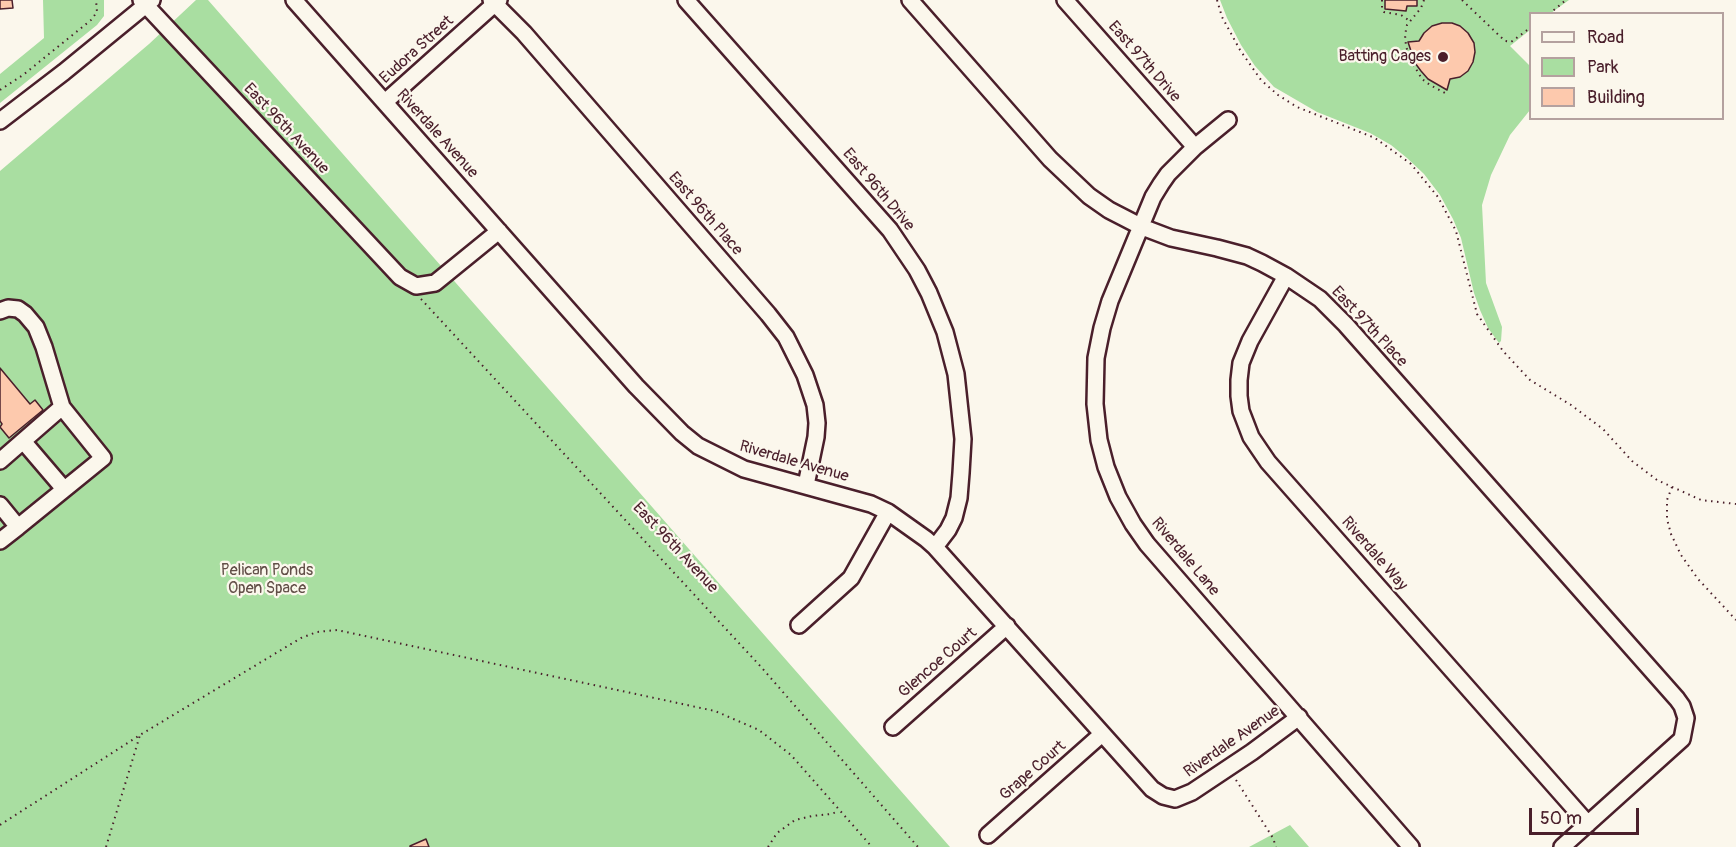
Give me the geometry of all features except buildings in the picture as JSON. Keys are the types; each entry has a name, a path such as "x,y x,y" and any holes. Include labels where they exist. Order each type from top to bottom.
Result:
{"street":[{"name":"Riverdale Avenue","path":"294,0 636,386 682,433 698,446 744,469 858,499 888,512 935,547 1152,789 1175,799 1192,792 1299,717"},
{"name":"East 96th Drive","path":"686,0 890,230 917,270 929,293 945,332 956,374 963,439 960,490 954,518 935,547"},
{"name":"East 97th Place","path":"910,0 1050,159 1071,181 1108,210 1171,238 1247,256 1286,276 1320,299 1346,325 1677,699 1686,718 1683,739 1588,824"},
{"name":"East 97th Drive","path":"1065,0 1195,147"},
{"name":"Eudora Street","path":"385,102 495,1"},
{"name":"East 96th Place","path":"495,1 786,337 805,375 815,405 816,437 806,485"},
{"path":"0,121 64,72 146,2"},
{"name":"East 96th Avenue","path":"146,2 400,277 416,286 435,283 499,231"},
{"name":"Riverdale Lane","path":"1227,120 1195,147 1161,184 1110,301 1096,358 1095,404 1099,440 1106,467 1119,497 1147,544 1411,847"},
{"name":"Riverdale Way","path":"1286,276 1250,341 1241,363 1239,396 1241,411 1251,437 1268,462 1588,824"},
{"path":"0,311 8,308 18,309 36,327 63,407 103,458 0,541"},
{"path":"0,461 63,407"},
{"path":"23,441 64,489"},
{"path":"0,505 18,527"},
{"path":"800,625 851,578 888,512"},
{"name":"Glencoe Court","path":"893,727 1007,626"},
{"name":"Grape Court","path":"988,835 1102,734"},
{"path":"1562,847 1588,824"}],"path":[{"path":"0,90 23,75 91,20 97,12 96,0"},
{"path":"1217,0 1222,17 1240,50 1261,80 1278,95 1297,107 1375,138 1411,164 1431,188 1456,231 1477,314 1503,351 1530,380 1571,405 1603,429 1632,461 1657,480 1701,500 1736,504"},
{"path":"1382,0 1384,12 1401,15 1410,21"},
{"path":"1424,0 1421,8 1407,25 1405,34 1410,58 1422,79 1445,93"},
{"path":"1462,0 1505,41 1511,42 1529,29"},
{"path":"1551,12 1566,0"},
{"name":"East 96th Avenue","path":"417,295 762,668 918,847"},
{"path":"1672,487 1667,500 1667,519 1681,555 1698,579 1736,620"},
{"path":"0,825 140,735 301,638 317,632 337,630 715,711 759,730 791,755 872,847"},
{"path":"106,847 140,735"},
{"path":"1228,768 1273,838 1276,847"},
{"path":"768,847 777,833 795,820 831,814 840,810"}],"green space":[{"path":"43,0 104,0 104,16 97,25 0,103 0,74 44,38"},
{"name":"Pelican Ponds Open Space","path":"196,0 208,0 950,847 0,847 0,171 149,44"},
{"path":"1220,0 1569,0 1552,12 1529,12 1529,31 1510,46 1529,65 1529,111 1510,135 1491,175 1482,205 1486,283 1502,327 1499,343 1488,328 1480,310 1461,238 1453,219 1440,195 1424,174 1391,145 1370,133 1317,112 1274,87 1255,66 1227,18"},
{"path":"1290,825 1309,847 1249,847"}],"place":[{"name":"Batting Cages","path":"1443,57"}]}
